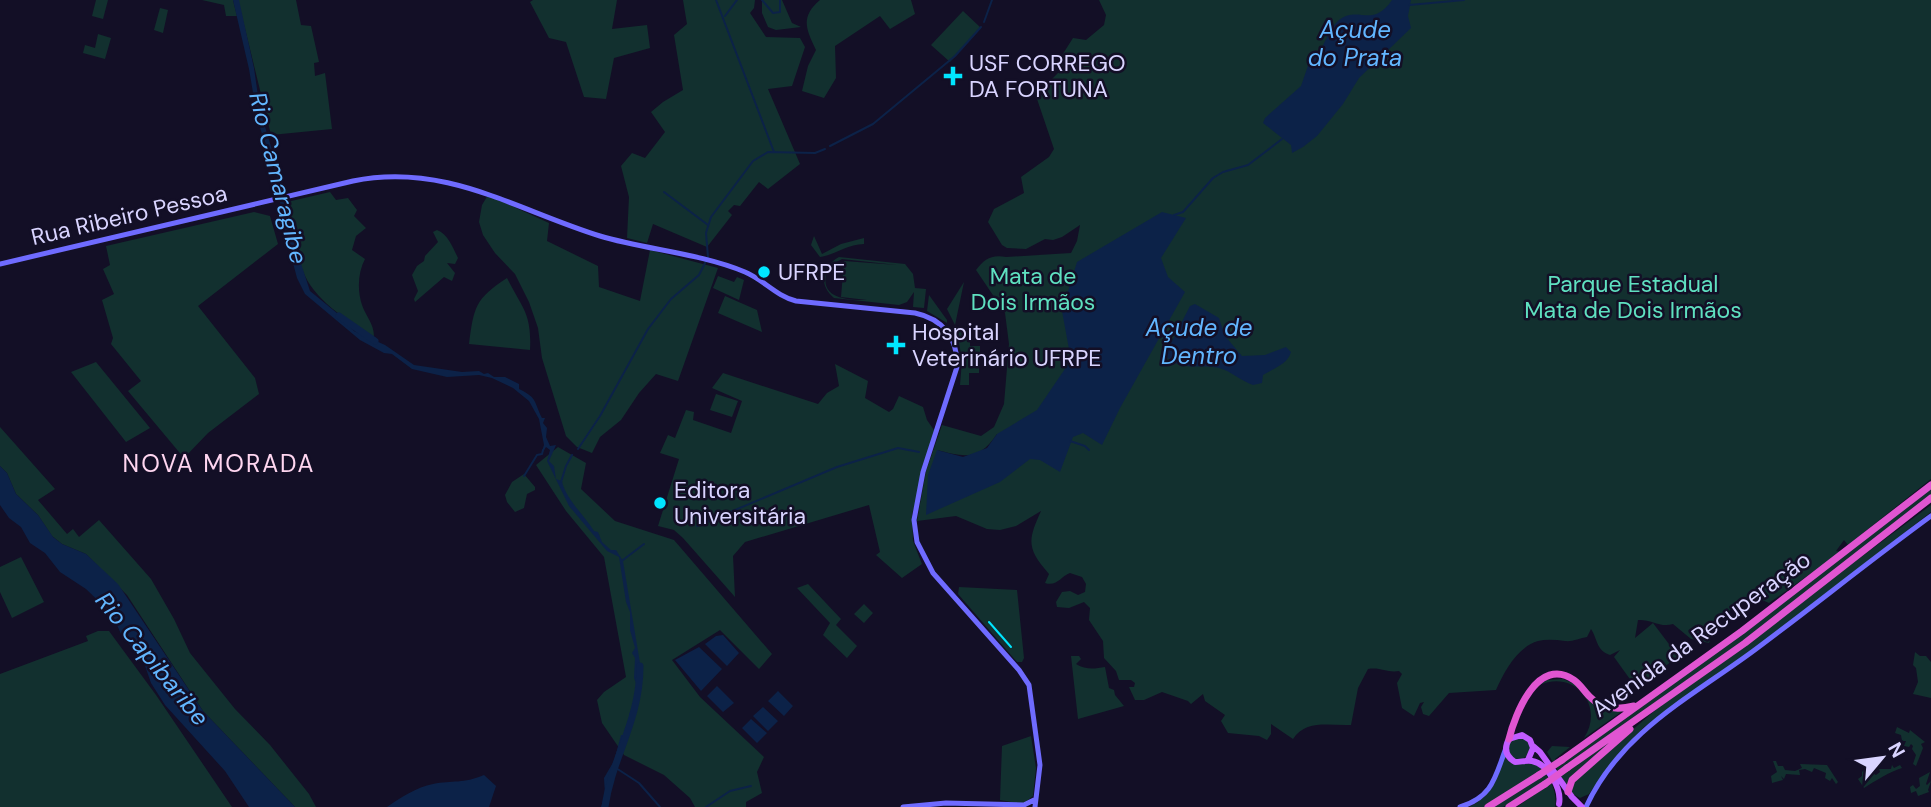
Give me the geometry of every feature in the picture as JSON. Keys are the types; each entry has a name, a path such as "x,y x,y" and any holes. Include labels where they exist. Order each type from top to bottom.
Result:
{"highway":[{"name":"Avenida da Recuperação","path":"1488,807 1562,760 1639,705 1931,485"},
{"name":"Avenida da Recuperação","path":"1509,807 1745,643 1931,498"},
{"path":"1509,739 1523,699 1531,688 1552,676 1564,676 1574,680 1591,699 1604,706 1621,709 1639,705"},
{"path":"1568,792 1572,780 1657,705"}],"main road":[{"name":"Rua Ribeiro Pessoa","path":"0,264 298,194 379,176 396,175 445,181 601,236 745,272 789,299 915,313 939,322 949,332 955,344 957,367 923,472 914,520 917,542 933,573 1030,685 1040,765 1033,804"},
{"name":"Avenida da Recuperação","path":"1584,807 1626,748 1646,727 1763,643 1931,516"},
{"path":"1460,807 1477,800 1489,790 1509,739 1522,735 1541,753 1575,801 1584,807"},
{"path":"1528,760 1533,753 1533,746"},
{"path":"1506,748 1511,760 1539,763 1556,784 1560,795 1558,806"},
{"name":"Avenida da Recuperação","path":"1575,801 1584,800 1592,794"},
{"path":"1558,806 1566,801 1575,801"},
{"path":"903,807 946,803 1033,804"}],"green space":[{"path":"96,0 108,0 103,19 92,16"},
{"path":"202,0 233,0 237,16 226,16 224,5"},
{"path":"238,0 296,0 301,25 311,26 319,62 314,63 315,76 325,73 332,129 271,135"},
{"path":"617,0 612,29 647,25 650,48 614,58 606,99 584,97 566,42 549,38 530,2"},
{"path":"683,0 755,0 750,13 766,37 800,38 805,47 792,86 768,89 800,164 768,189 759,182 740,206 734,205 728,211 732,215 707,247 653,224 647,243 627,238 629,197 621,166 632,153 645,158 665,132 651,112 683,90 674,35 687,24"},
{"path":"762,0 782,0 792,23 801,27 776,30 768,27 762,13"},
{"path":"820,0 911,0 915,14 890,29 880,16 835,46 836,78 824,98 802,91 808,66 816,50 807,18"},
{"name":"Parque Estadual Mata de Dois Irmãos","path":"1099,0 1931,0 1931,479 1848,545 1844,540 1836,551 1841,552 1769,603 1760,599 1742,602 1718,619 1709,643 1691,639 1673,624 1638,620 1635,638 1653,623 1678,656 1637,689 1614,657 1620,650 1610,655 1605,653 1591,629 1587,637 1576,640 1545,640 1530,644 1512,661 1496,690 1449,693 1429,716 1423,714 1421,707 1424,702 1420,703 1414,716 1402,708 1397,683 1402,674 1399,671 1368,669 1358,688 1351,725 1312,726 1298,733 1293,739 1271,724 1271,734 1267,740 1259,736 1228,733 1221,721 1225,715 1205,701 1203,694 1191,704 1162,692 1144,700 1135,700 1129,687 1134,687 1135,683 1131,680 1119,680 1116,671 1104,658 1103,641 1089,620 1090,608 1084,602 1069,608 1057,607 1056,602 1062,592 1070,591 1078,595 1085,592 1086,584 1082,577 1070,573 1056,582 1045,583 1049,574 1036,557 1032,544 1041,511 1016,526 1000,530 987,529 956,516 917,521 926,471 942,425 981,436 994,427 1004,404 1009,344 1005,313 976,270 992,257 1071,253 1077,241 1080,225 1062,237 1045,239 1026,249 1007,248 1002,245 988,222 994,209 1024,193 1021,177 1049,157 1054,149 1037,99 1043,88 1060,71 1059,60 1073,38 1086,40 1104,25 1106,15","holes":["997,434 1000,482 937,450 971,455 984,449"]},
{"path":"160,8 168,10 163,33 154,30"},
{"path":"963,11 981,28 950,62 931,45"},
{"path":"98,34 111,38 105,59 83,53 85,45 95,48"},
{"path":"330,192 336,200 348,198 357,210 354,216 366,228 356,236 352,250 365,259 360,275 359,293 374,337 335,311 318,295 305,276 299,259 287,202"},
{"path":"488,195 549,223 547,241 598,266 599,287 640,301 650,250 718,268 678,381 656,374 621,420 600,437 592,453 577,447 566,436 542,358 538,328 529,302 515,274 495,253 483,235 479,222 482,205"},
{"path":"254,212 270,216 278,244 198,306 255,378 259,394 208,433 184,458 128,391 141,381 111,344 113,338 102,300 114,294 103,269 110,265 106,246"},
{"path":"437,230 447,238 458,258 455,264 447,263 455,273 452,281 444,277 415,302 418,291 412,275 438,242 433,232"},
{"path":"814,236 822,254 841,244 864,238 864,244 820,257 811,245"},
{"path":"839,257 905,264 913,274 915,288 926,289 924,308 913,307 914,292 907,302 899,305 834,298 829,293 824,282 826,270 829,265","holes":["842,259 897,265 844,261 841,297 867,300 842,298 829,291 826,285 829,266"]},
{"path":"718,276 734,282 737,277 744,280 739,300 713,288"},
{"path":"507,278 528,319 530,350 469,344 475,312 482,298"},
{"path":"964,282 955,325 947,309"},
{"path":"929,295 947,320 947,323 927,311"},
{"path":"725,296 757,310 762,332 718,313"},
{"path":"960,327 970,338 970,346 980,346 980,356 969,356 970,365 979,366 979,373 969,373 969,385 960,385 962,361 957,330"},
{"path":"96,362 150,428 126,442 71,372"},
{"path":"835,364 868,381 865,398 889,412 899,396 923,407 927,420 936,433 912,514 913,541 922,564 902,578 876,555 880,552 869,505 745,542 733,556 735,597 683,538 674,530 658,526 679,459 660,453 668,435 675,438 686,410 694,412 693,420 731,433 742,401 712,388 723,373 818,404 827,393 839,386"},
{"path":"716,394 738,401 732,417 710,410"},
{"path":"0,427 55,489 38,500 67,534 73,529 79,537 99,520 151,579 190,653 235,709 270,745 309,794 316,807 295,807 203,711 127,595 86,554 62,544 52,536 38,515 16,494 7,473 0,466"},
{"path":"558,447 586,463 581,489 615,521 674,540 772,654 759,669 720,630 672,660 700,697 764,757 757,772 762,793 746,802 746,807 695,807 690,798 664,775 624,755 602,723 597,700 626,677 604,557 566,511 536,465"},
{"path":"524,474 535,490 527,494 524,508 515,512 505,495 512,482"},
{"path":"1931,488 1931,496 1647,713 1566,785 1547,752 1552,746 1570,747 1555,759 1558,763"},
{"path":"1931,505 1931,512 1771,636 1644,727 1613,760 1589,794 1580,798 1571,793 1574,780 1659,707"},
{"path":"21,557 44,602 12,618 0,592 0,567"},
{"path":"808,584 841,619 836,625 857,646 847,658 823,635 830,623 797,588"},
{"path":"959,587 1017,590 1024,658 1022,662 1017,662 958,594"},
{"path":"864,604 873,613 864,623 854,614"},
{"path":"98,631 109,631 232,807 0,807 0,674 88,641 86,636"},
{"path":"1915,652 1926,656 1931,662 1931,698 1913,694 1918,682 1913,665"},
{"path":"1071,656 1079,656 1081,659 1076,664 1083,667 1105,667 1109,688 1114,690 1124,706 1078,719"},
{"path":"1563,679 1577,685 1588,698 1624,710 1584,738 1590,726 1591,714 1583,694 1575,686 1564,682 1552,681 1539,685 1547,680"},
{"path":"1897,727 1909,733 1910,730 1925,742 1921,744 1923,748 1916,766 1913,764 1916,755 1913,746 1904,746 1906,741 1902,741 1901,735 1895,733"},
{"path":"1031,736 1036,768 1033,796 1023,804 1000,800 1002,746"},
{"path":"1519,737 1527,740 1530,748 1527,756 1519,759 1511,756 1508,748 1511,740"},
{"path":"1505,752 1518,762 1534,763 1544,772 1553,788 1555,807 1517,807 1546,786 1503,807 1492,807 1490,804 1484,807 1469,807 1490,791"},
{"path":"1773,761 1785,770 1795,771 1802,768 1800,764 1827,765 1838,782 1836,784 1832,778 1830,781 1825,778 1826,773 1814,768 1812,772 1799,770 1800,775 1786,774 1784,779 1781,776 1783,780 1772,783 1771,776 1777,772"},
{"path":"1892,765 1894,768 1900,765 1902,768 1864,788 1858,779 1865,769 1876,775 1880,772 1879,769 1891,769"},
{"path":"1930,772 1926,784 1931,781 1929,792 1918,796 1916,791 1911,793 1910,787 1913,785 1916,789 1920,786 1919,778"}],"water":[{"name":"Rio Camaragibe","path":"233,0 239,0 260,110 285,193 295,245 310,291 343,318 354,331 385,345 414,365 462,372 479,371 494,377 505,377 519,384 519,389 532,397 542,418 545,418 543,423 547,428 546,437 550,446 556,445 549,461 554,466 556,479 562,481 571,500 594,531 598,532 602,542 611,550 616,550 623,561 641,669 636,678 639,689 635,716 607,784 609,791 606,807 601,807 605,794 604,778 614,761 621,735 624,735 629,726 629,715 638,688 634,678 635,658 632,653 635,648 630,630 630,612 619,557 607,551 569,506 547,461 550,450 546,447 542,451 544,445 539,419 529,401 513,388 492,378 479,375 447,377 412,369 392,354 384,353 360,340 305,294 297,278 282,221 277,177 258,122"},
{"name":"Açude do Prata","path":"1392,0 1411,0 1408,16 1411,28 1359,78 1343,104 1317,136 1292,153 1291,145 1263,123 1265,118 1301,86 1310,60 1319,52 1339,20 1346,16 1378,13"},
{"path":"1162,212 1186,218 1161,258 1168,277 1185,292 1102,445 1083,433 1073,437 1060,472 1040,460 1030,459 1000,482 926,515 928,475 937,450 963,457 987,448 997,434 1037,410 1071,360 1062,311 1077,262"},
{"name":"Açude de Dentro","path":"1195,304 1219,318 1225,336 1242,356 1265,355 1286,347 1291,352 1287,360 1263,375 1262,383 1253,385 1219,368 1183,366 1171,361 1165,355 1190,306"},
{"name":"Rio Capibaribe","path":"0,466 7,473 16,494 38,515 53,537 62,544 86,554 118,584 203,711 295,807 249,807 225,771 165,705 151,683 143,660 122,636 112,614 86,589 60,572 45,553 30,543 21,527 9,518 0,505"},
{"path":"723,635 739,653 727,666 705,644 716,636"},
{"path":"699,647 722,669 701,691 675,660"},
{"path":"717,686 734,703 723,712 707,696"},
{"path":"778,691 793,706 784,716 768,701"},
{"path":"763,707 778,721 768,731 753,716"},
{"path":"751,719 767,733 757,743 742,728"},
{"path":"484,775 496,786 489,807 387,807 427,785 470,780"}],"waterway":[{"path":"716,0 774,152"},
{"path":"725,16 737,0"},
{"path":"762,0 773,13 780,12 780,0"},
{"path":"984,22 992,0"},
{"path":"1409,5 1464,0"},
{"path":"830,146 873,124 955,56 981,27"},
{"path":"1174,215 1183,212 1213,178 1223,172 1248,165 1282,139"},
{"path":"578,449 600,416 648,329 671,299 699,275 708,257 706,233 711,217 753,161 768,152 815,153 825,149"},
{"path":"664,192 708,225"},
{"name":"Rio Camaragibe","path":"339,316 375,341"},
{"path":"1070,441 1089,450"},
{"path":"697,526 837,467 898,448 919,452"},
{"path":"524,476 543,450"},
{"path":"561,482 572,455"},
{"path":"623,560 644,544"},
{"name":"Rio Camaragibe","path":"605,807 613,772 636,704 640,666"},
{"path":"616,768 639,783 660,807"},
{"path":"706,807 730,791 751,786"}],"tram line":[{"path":"989,622 1011,647"}],"place":[{"name":"USF CORREGO DA FORTUNA","path":"953,76"},
{"name":"UFRPE","path":"764,272"},
{"name":"Hospital Veterinário UFRPE","path":"896,345"},
{"name":"Editora Universitária","path":"660,503"}],"district":[{"name":"NOVA MORADA","path":"219,464"}],"park label":[{"name":"Mata de Dois Irmãos","path":"1033,289"}]}
